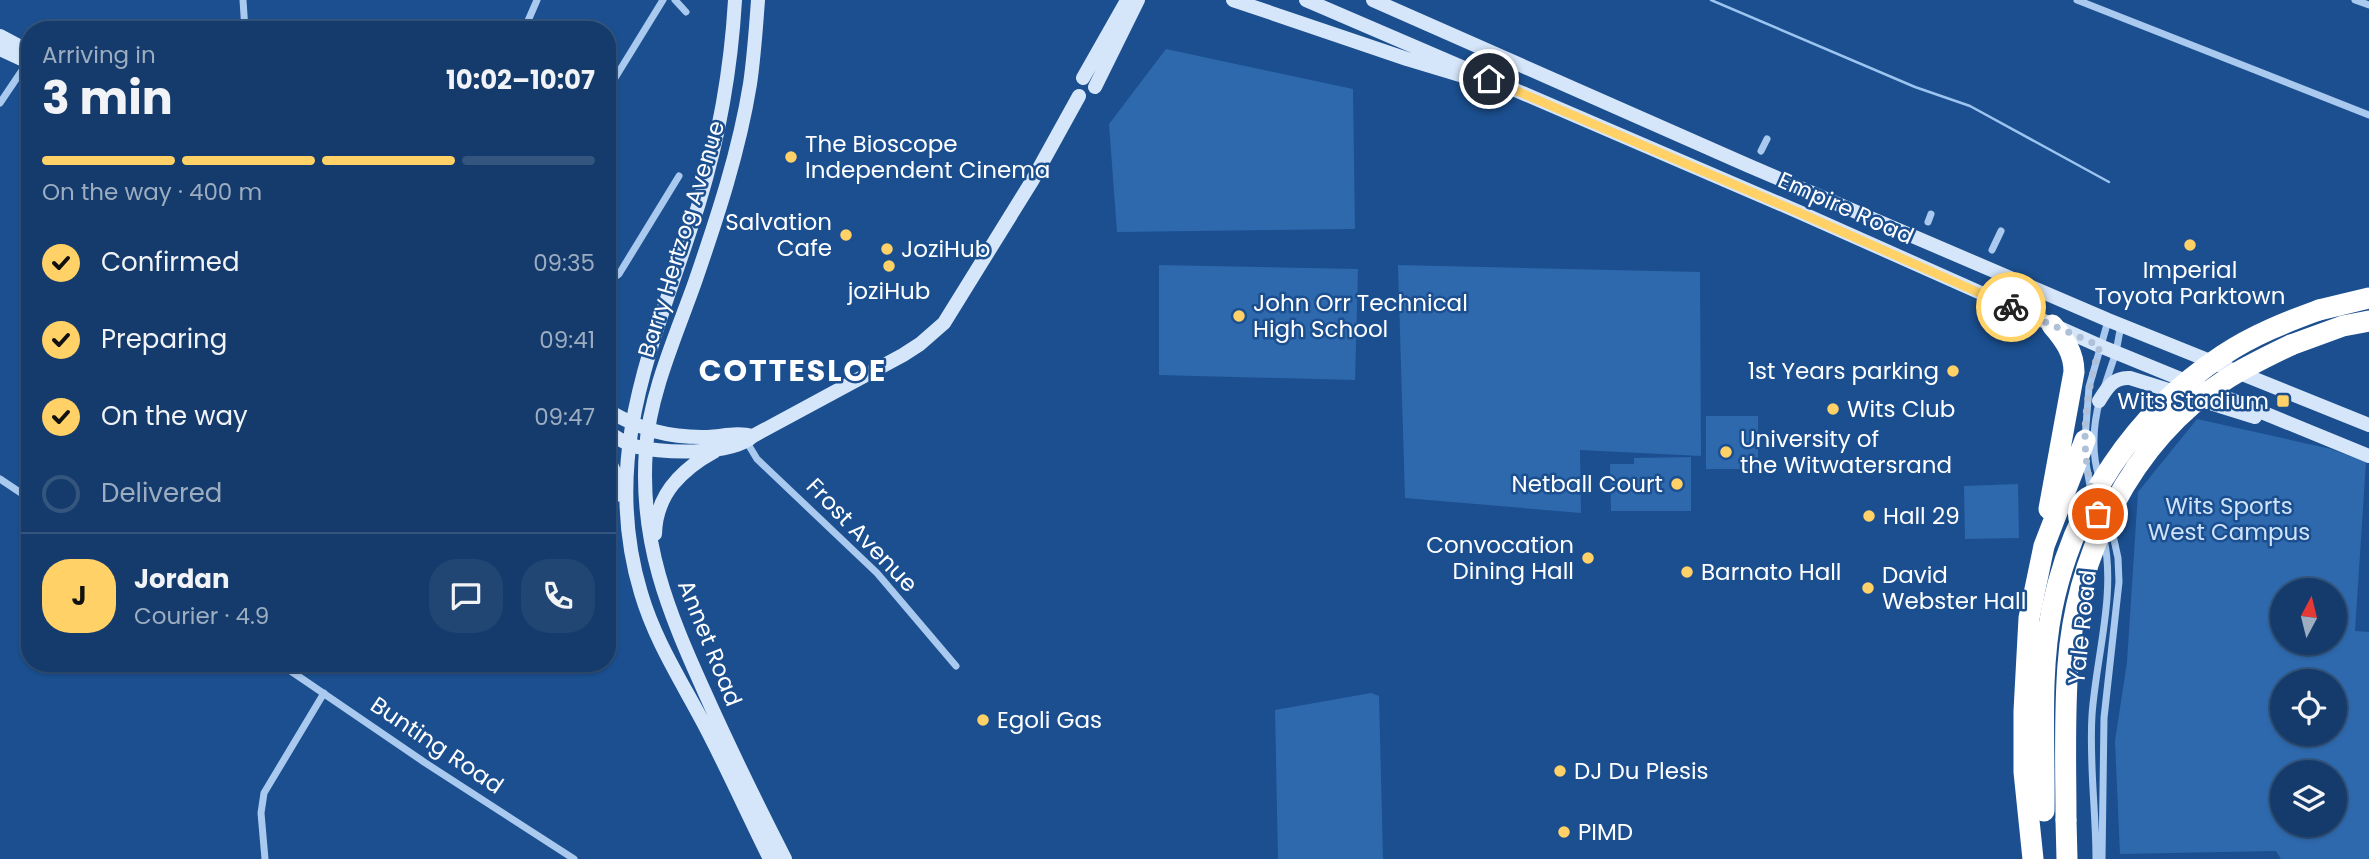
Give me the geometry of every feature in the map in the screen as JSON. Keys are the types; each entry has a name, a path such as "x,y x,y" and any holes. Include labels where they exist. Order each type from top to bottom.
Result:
{"highway":[{"path":"2033,859 2047,643 2061,575 2087,507 2101,482 2127,444 2177,390 2234,348 2284,323 2319,310 2369,298"},
{"path":"2067,859 2067,702 2072,631 2086,570 2110,510 2148,452 2195,403 2224,380 2297,343 2343,326 2369,321"},
{"path":"2044,546 2074,372 2074,363 2068,347 2053,326"},
{"path":"2297,343 2369,335"},
{"path":"2045,859 2036,809 2024,772 2029,618 2044,546 2085,440"}],"main road":[{"name":"Barry Hertzog Avenue","path":"629,444 642,373 713,153 729,62 735,0"},
{"name":"Barry Hertzog Avenue","path":"646,448 676,331 730,174 750,84 758,0"},
{"path":"653,558 655,523 666,493 686,469 894,360 920,344 944,323 1032,181 1079,96 1089,97 1093,93 1089,83 1128,0"},
{"path":"1089,83 1138,0"},
{"path":"1233,0 1448,73 1489,79"},
{"name":"Empire Road","path":"1306,0 1798,212 2053,326 2369,456"},
{"name":"Empire Road","path":"1373,0 1747,165 2114,322 2369,425"},
{"path":"0,36 21,53"},
{"path":"0,49 21,56"},
{"path":"2119,353 2135,368 2188,396"},
{"path":"2099,401 2108,386 2124,377 2333,442"},
{"path":"616,416 631,425 649,431 701,437 747,437"},
{"path":"616,437 629,444 646,448 692,451 720,449"},
{"name":"Annet Road","path":"629,444 626,517 636,573 649,618 770,859"},
{"name":"Annet Road","path":"646,448 646,508 653,558 666,603 746,783 785,859"},
{"path":"616,476 626,517"}],"street":[{"path":"243,0 244,21"},
{"path":"528,21 537,0"},
{"path":"616,76 663,0"},
{"path":"675,0 686,12"},
{"path":"2077,0 2369,115"},
{"path":"2355,0 2369,5"},
{"path":"0,103 21,71"},
{"path":"1761,151 1767,139"},
{"path":"616,276 679,176"},
{"path":"1992,250 2001,231"},
{"name":"Yale Road","path":"2096,859 2092,717 2109,565 2086,473 2085,440 2089,387 2100,346 2114,322"},
{"name":"Yale Road","path":"2102,859 2104,718 2119,582 2118,558 2094,456 2093,433 2099,401 2119,353 2114,322"},
{"name":"Frost Avenue","path":"747,437 757,458 877,573 956,666"},
{"path":"0,479 21,493"},
{"name":"Bunting Road","path":"292,672 424,762 574,859"},
{"path":"265,859 261,813 267,785 324,693"}],"green space":[{"path":"1166,49 1353,89 1355,229 1117,232 1109,124"},
{"path":"1159,265 1358,269 1355,380 1159,375"},
{"path":"1398,265 1700,272 1701,456 1580,450 1581,513 1405,498"},
{"path":"1706,416 1758,416 1758,469 1706,469"},
{"name":"Wits Sports West Campus","path":"2197,419 2331,449 2366,462 2355,631 2369,632 2369,859 2281,859 2276,851 2120,854 2115,741 2127,662 2138,492"},
{"path":"1691,457 1691,511 1611,511 1610,464 1634,464 1634,458"},
{"path":"2018,484 2019,538 1965,539 1964,486"},
{"path":"1371,693 1379,696 1383,859 1278,859 1275,710"}],"waterway":[{"path":"1711,0 1915,87 1970,106 2109,182"}],"way so far":[{"path":"2011,307 2100,346 2086,401 2085,440 2086,473 2098,514"}],"place":[{"name":"The Bioscope Independent Cinema","path":"791,157"},
{"name":"Salvation Cafe","path":"846,235"},
{"name":"Imperial Toyota Parktown","path":"2190,245"},
{"name":"JoziHub","path":"887,249"},
{"name":"joziHub","path":"889,266"},
{"name":"John Orr Technical High School","path":"1239,316"},
{"name":"1st Years parking","path":"1953,371"},
{"name":"Wits Stadium","path":"2283,401"},
{"name":"Wits Club","path":"1833,409"},
{"name":"University of the Witwatersrand","path":"1726,452"},
{"name":"Netball Court","path":"1677,484"},
{"name":"Hall 29","path":"1869,516"},
{"name":"Convocation Dining Hall","path":"1588,558"},
{"name":"Barnato Hall","path":"1687,572"},
{"name":"David Webster Hall","path":"1868,588"},
{"name":"Egoli Gas","path":"983,720"},
{"name":"DJ Du Plesis","path":"1560,771"},
{"name":"PIMD","path":"1564,832"}],"district":[{"name":"COTTESLOE","path":"793,370"}],"route":[{"path":"1489,79 2011,307"}]}
